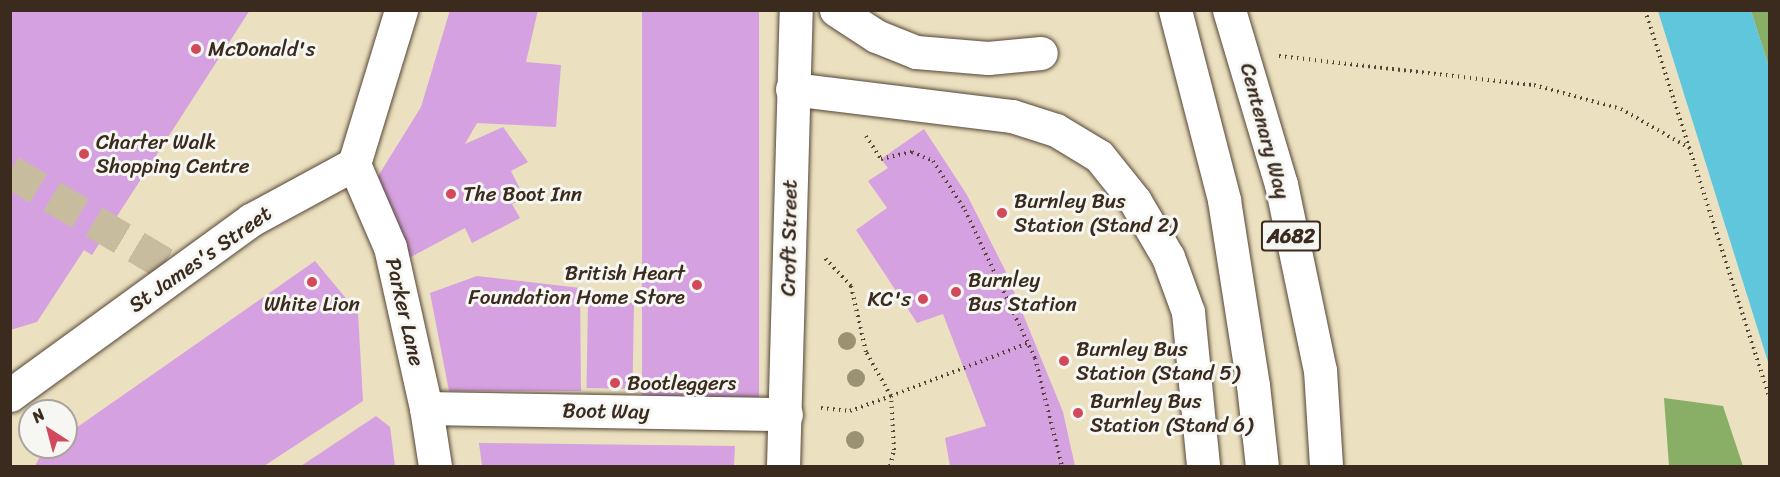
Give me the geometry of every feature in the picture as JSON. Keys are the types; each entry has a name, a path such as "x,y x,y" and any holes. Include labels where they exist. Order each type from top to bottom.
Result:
{"street":[{"path":"354,164 401,10"},
{"name":"Croft Street","path":"783,466 796,10"},
{"path":"836,10 876,36 916,52 988,58 1041,52"},
{"name":"A682","path":"1176,10 1224,200 1253,385 1262,466"},
{"name":"Centenary Way","path":"1229,10 1281,184 1320,370 1326,466"},
{"path":"792,89 1012,116 1056,130 1099,156 1135,201 1168,257 1185,304 1203,466"},
{"name":"St James's Street","path":"10,395 251,220 354,164"},
{"name":"Parker Lane","path":"354,164 390,247 426,408 435,466"},
{"name":"Boot Way","path":"426,408 786,414"}],"path":[{"path":"1645,10 1770,400"},
{"path":"1243,52 1534,85 1621,109 1691,149"},
{"path":"881,159 912,152 933,161 996,269 1028,343 1050,410 1062,466"},
{"path":"825,257 851,286 866,352 891,396 894,450 890,466"},
{"path":"786,414 824,408 850,411 1028,343"}],"green space":[{"path":"1751,11 1769,11 1769,67"},
{"path":"1664,398 1723,406 1743,466 1669,466"}],"water":[{"path":"1658,11 1751,11 1769,67 1769,365"}],"building":[{"name":"Charter Walk Shopping Centre","path":"10,10 250,10 92,255 84,250 37,322 10,330"},
{"path":"450,10 538,10 526,62 561,65 556,127 477,123 465,144 503,127 528,162 511,171 525,199 512,204 520,218 472,243 465,228 409,258 375,181 421,107"},
{"path":"642,10 759,10 759,397 642,397"},
{"name":"Burnley Bus Station","path":"924,129 967,195 1005,270 1063,412 1075,466 950,466 945,438 986,426 943,314 917,323 856,230 887,208 868,181 888,168 881,159"},
{"path":"315,261 358,313 363,401 264,466 35,466 39,459 78,459 78,427"},
{"path":"477,276 580,288 581,391 449,391 430,293"},
{"path":"588,302 634,303 632,389 586,388"},
{"path":"376,416 390,427 395,466 301,466"},
{"path":"479,443 735,446 734,466 482,466"}],"tunnel":[{"path":"10,171 179,272"}],"place":[{"name":"McDonald's","path":"196,49"},
{"name":"Charter Walk Shopping Centre","path":"84,154"},
{"name":"The Boot Inn","path":"451,194"},
{"name":"Burnley Bus Station (Stand 2)","path":"1002,213"},
{"name":"White Lion","path":"312,282"},
{"name":"British Heart Foundation Home Store","path":"697,285"},
{"name":"Burnley Bus Station","path":"956,292"},
{"name":"KC's","path":"923,299"},
{"name":"Burnley Bus Station (Stand 5)","path":"1064,361"},
{"name":"Bootleggers","path":"615,383"},
{"name":"Burnley Bus Station (Stand 6)","path":"1078,413"}]}
